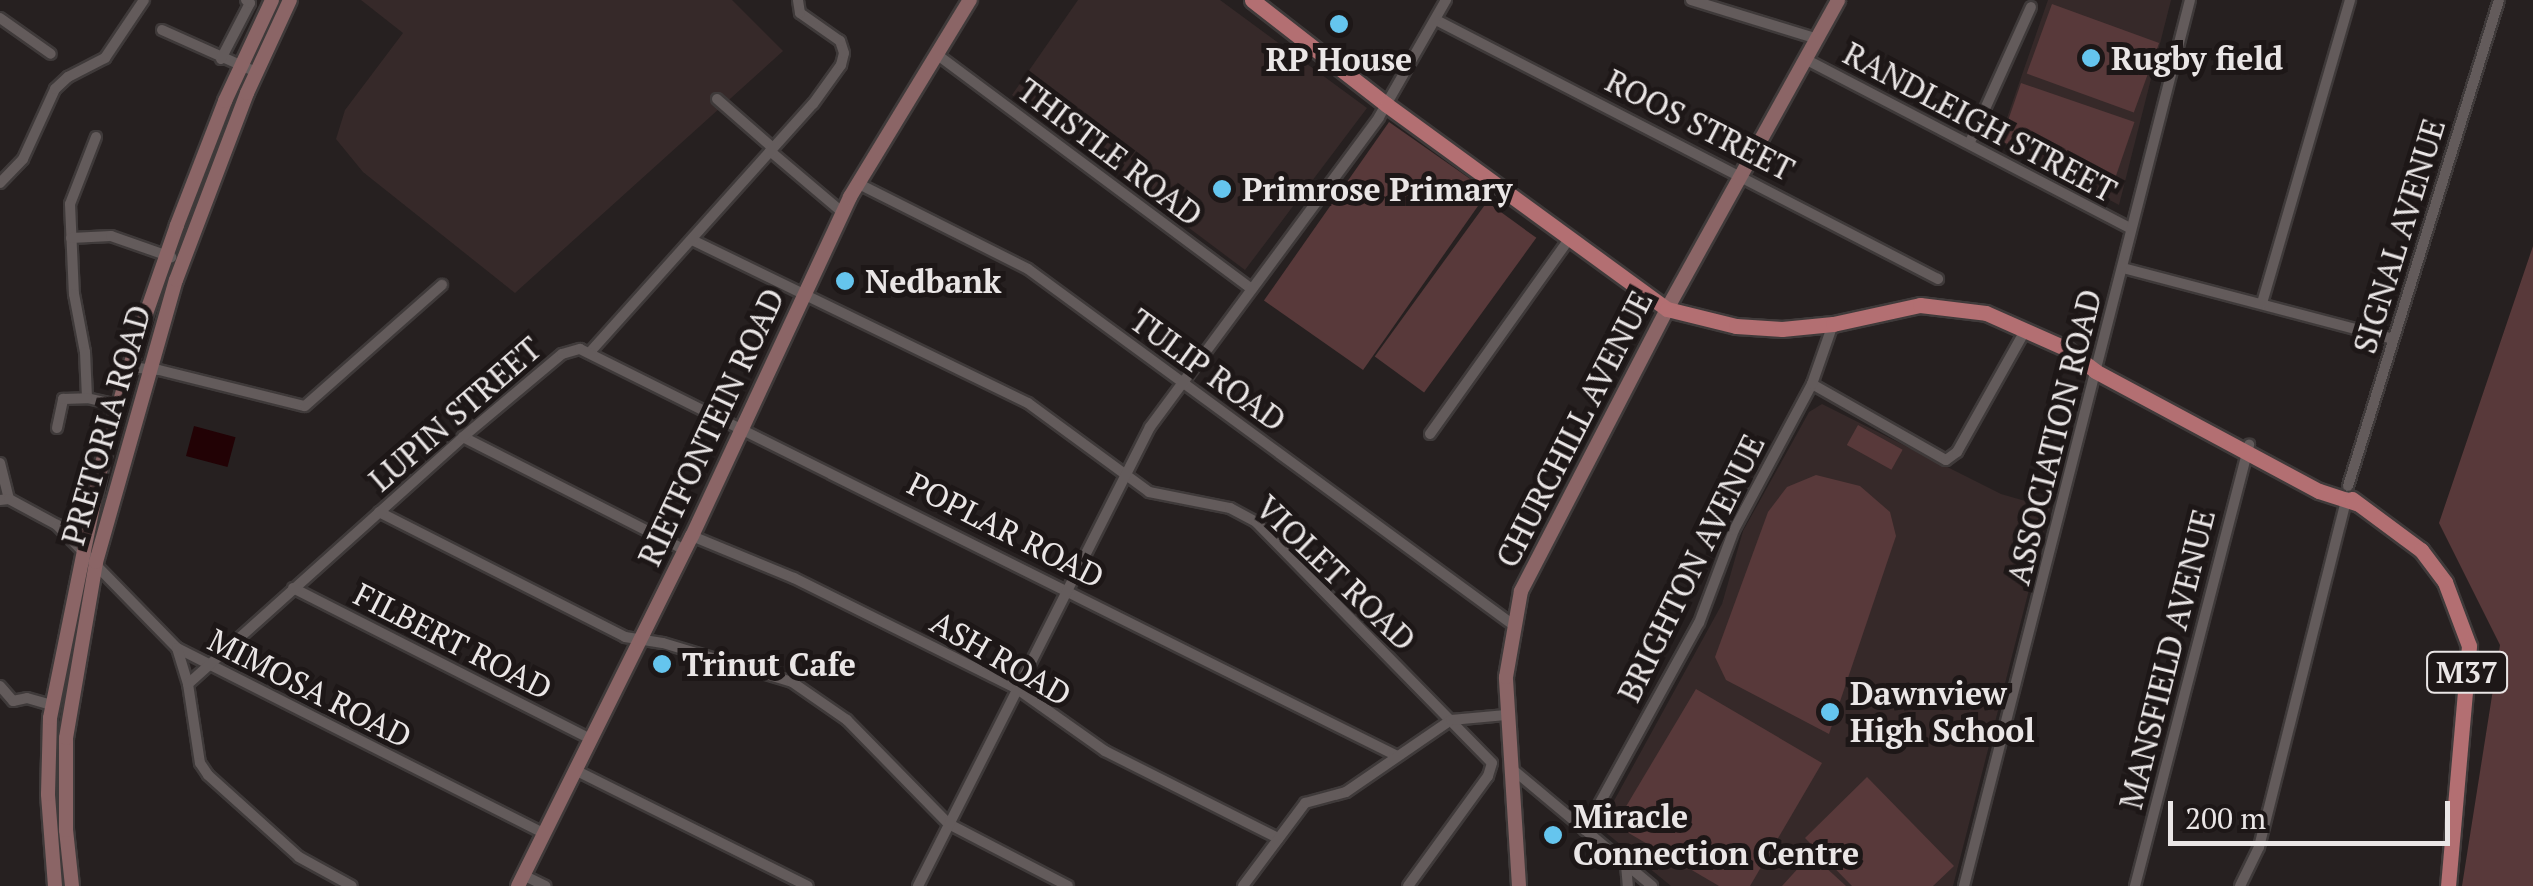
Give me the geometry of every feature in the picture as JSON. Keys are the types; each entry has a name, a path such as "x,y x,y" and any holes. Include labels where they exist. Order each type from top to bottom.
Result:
{"main road":[{"name":"M37","path":"1252,0 1387,106 1667,309 1736,326 1782,329 1833,324 1886,310 1939,304 1986,312 2026,329 2320,487 2349,497 2410,538 2446,582 2469,646 2448,886"}],"street":[{"path":"0,183 24,159 55,89 68,76 105,58 144,0"},
{"name":"PRETORIA ROAD","path":"72,886 65,768 72,682 96,562 147,369 272,0"},
{"name":"PRETORIA ROAD","path":"55,886 48,769 52,705 118,405 166,256 248,70 290,0"},
{"name":"LUPIN STREET","path":"188,684 463,438 566,352 591,352 814,104 844,56 836,35 803,16 798,0"},
{"name":"RIETFONTEIN ROAD","path":"520,880 688,543 842,212 970,0"},
{"path":"918,886 1123,477 1182,381 1328,193 1387,106 1446,0"},
{"path":"1690,0 1818,38"},
{"name":"CHURCHILL AVENUE","path":"1520,886 1506,715 1512,624 1528,573 1667,309 1838,0"},
{"name":"ASSOCIATION ROAD","path":"1964,886 2093,366 2123,268 2190,0"},
{"path":"2262,303 2350,0"},
{"name":"SIGNAL AVENUE","path":"2240,886 2259,847 2392,340 2499,0"},
{"path":"221,59 249,1"},
{"path":"1970,142 2031,7"},
{"path":"0,18 51,54"},
{"name":"ROOS STREET","path":"1436,20 1938,278"},
{"path":"162,30 248,70"},
{"name":"THISTLE ROAD","path":"939,56 1252,289"},
{"name":"RANDLEIGH STREET","path":"1807,60 2130,229"},
{"path":"717,99 842,212"},
{"path":"87,398 70,204 96,137"},
{"name":"TULIP ROAD","path":"858,183 1028,269 1512,624"},
{"path":"71,238 111,236 183,262"},
{"path":"1430,434 1570,238"},
{"name":"VIOLET ROAD","path":"692,240 1028,404 1123,477 1160,497 1230,508 1256,522 1451,720 1492,767 1408,886"},
{"path":"2123,268 2392,340"},
{"path":"130,368 305,406 442,285"},
{"name":"BRIGHTON AVENUE","path":"1586,830 1699,623 1734,530 1812,384 1833,324"},
{"path":"1812,384 1946,460 1957,452 2026,329"},
{"name":"POPLAR ROAD","path":"591,352 1398,756"},
{"path":"57,428 62,399 87,398 118,405"},
{"name":"ASH ROAD","path":"463,438 688,543 794,578 1016,688 1105,750 1278,838"},
{"name":"MANSFIELD AVENUE","path":"2136,886 2247,448"},
{"path":"0,463 5,500"},
{"name":"MIMOSA ROAD","path":"5,500 48,520 84,548 177,648 543,833"},
{"path":"379,512 626,637 777,676 820,698 949,824 1068,886"},
{"name":"FILBERT ROAD","path":"293,588 591,738"},
{"path":"177,648 188,684 200,763 208,775 299,857 352,886"},
{"path":"0,686 14,701 27,698 52,705"},
{"path":"1243,886 1305,803 1346,792 1451,720 1506,715"},
{"path":"1510,766 1652,886"},
{"path":"48,769 65,768"},
{"path":"574,770 808,886"},
{"path":"1538,790 1547,779"},
{"path":"1626,865 1628,886"},
{"path":"520,880 546,886"}],"shaded area":[{"path":"361,0 732,0 783,51 515,293 363,172 336,139 345,110 403,33"},
{"name":"Primrose Primary","path":"1078,0 1220,0 1367,108 1245,270 1012,95"},
{"path":"2048,0 2171,0 2119,205 1999,141"},
{"name":"Rugby field","path":"2052,4 2159,43 2134,113 2027,74"},
{"name":"Rugby field","path":"2021,83 2134,122 2114,181 2001,142"},
{"path":"1389,122 1488,191 1363,370 1264,301"},
{"path":"1487,202 1536,238 1424,392 1375,357"},
{"path":"2533,246 2533,886 2462,886 2500,645 2439,523"},
{"name":"Dawnview High School","path":"1822,404 2001,494 2050,508 1953,886 1671,886 1604,831 1604,819 1722,604 1743,531 1809,412"},
{"path":"1858,425 1903,450 1891,470 1847,445"},
{"path":"194,426 236,437 228,467 186,456"},
{"path":"1816,475 1860,486 1890,512 1896,536 1829,734 1726,680 1715,657 1768,512 1787,487"},
{"path":"1696,689 1822,763 1750,886 1719,886 1615,825"},
{"path":"1867,777 1954,866 1933,886 1852,886 1805,838"},
{"path":"1811,854 1846,886 1782,886"}],"place":[{"name":"RP House","path":"1339,24"},
{"name":"Rugby field","path":"2091,58"},
{"name":"Primrose Primary","path":"1222,189"},
{"name":"Nedbank","path":"845,281"},
{"name":"Trinut Cafe","path":"662,664"},
{"name":"Dawnview High School","path":"1830,712"},
{"name":"Miracle Connection Centre","path":"1553,835"}]}
